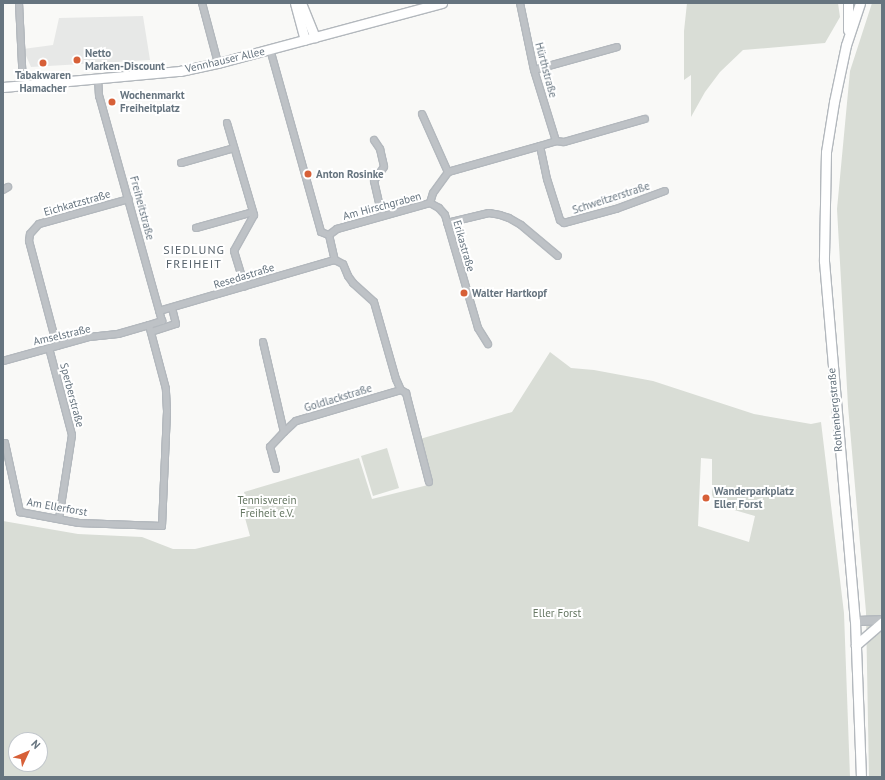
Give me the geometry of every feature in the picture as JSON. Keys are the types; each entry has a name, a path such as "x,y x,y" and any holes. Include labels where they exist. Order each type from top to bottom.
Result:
{"main road":[{"path":"295,3 305,40"},
{"path":"301,3 315,37"},
{"name":"Vennhauser Allee","path":"3,87 180,71 270,50 442,3"},
{"name":"Rothenbergstraße","path":"846,45 848,3"},
{"name":"Rothenbergstraße","path":"860,3 846,45 834,102 826,152 824,261 855,621 860,777"},
{"path":"856,644 882,621"}],"street":[{"path":"19,3 23,85"},
{"path":"202,3 218,63"},
{"name":"Hürthstraße","path":"520,3 534,70 556,141"},
{"path":"534,70 616,47"},
{"path":"270,50 322,232 329,235 335,260 344,264 348,276 353,283 374,302 396,379 401,390 406,393 429,482"},
{"name":"Freiheitstraße","path":"98,79 99,96 129,199 159,311"},
{"path":"422,114 448,172 556,141 564,142 645,119"},
{"path":"227,123 254,215 234,251 245,286"},
{"path":"374,140 380,149 384,167 374,181 382,216"},
{"name":"Schweitzerstraße","path":"540,146 549,186 560,220 564,223 616,209 665,191"},
{"path":"181,163 234,148"},
{"name":"Am Hirschgraben","path":"329,235 337,229 430,204 433,193 448,172"},
{"name":"Eichkatzstraße","path":"57,346 29,241 32,229 39,224 129,199"},
{"name":"Erikastraße","path":"430,204 439,208 445,215 478,328 488,344"},
{"path":"196,228 253,212"},
{"path":"447,223 489,213 500,215 521,225 558,256"},
{"name":"Resedastraße","path":"159,311 335,260"},
{"path":"159,311 162,321 149,325 151,332 176,324 172,308"},
{"name":"Amselstraße","path":"3,360 89,337 118,334 149,325"},
{"name":"Am Ellerforst","path":"3,444 5,443 20,512 79,523 162,526 167,411 166,389 151,332"},
{"path":"263,342 284,432"},
{"name":"Sperberstraße","path":"49,348 72,435 58,520"},
{"name":"Goldlackstraße","path":"276,469 270,447 296,421 401,390"},
{"path":"855,621 882,621"}],"shaded area":[{"path":"143,16 150,60 31,67 23,49 53,45 59,18"}],"green space":[{"path":"687,3 838,3 840,17 825,43 743,50 720,72 705,92 691,117 691,75 684,80 684,31"},
{"path":"872,3 882,3 882,777 869,777 866,612 848,406 837,209 850,71"},
{"name":"Eller Forst","path":"550,352 571,368 594,370 653,381 754,414 811,424 821,422 844,613 850,777 3,777 3,521 78,534 142,537 173,549 195,549 250,536 240,500 246,499 244,492 359,458 372,499 432,484 420,439 512,412","holes":["701,458 712,459 712,495 717,505 755,516 749,542 698,526"]},
{"path":"387,448 399,488 373,496 361,456"}],"place":[{"name":"Netto Marken-Discount","path":"77,60"},
{"name":"Tabakwaren Hamacher","path":"43,63"},
{"name":"Wochenmarkt Freiheitplatz","path":"112,102"},
{"name":"Anton Rosinke","path":"308,174"},
{"name":"Walter Hartkopf","path":"464,293"},
{"name":"Wanderparkplatz Eller Forst","path":"706,498"}],"district":[{"name":"SIEDLUNG FREIHEIT","path":"194,257"}],"park label":[{"name":"Tennisverein Freiheit e.V.","path":"267,507"}]}
